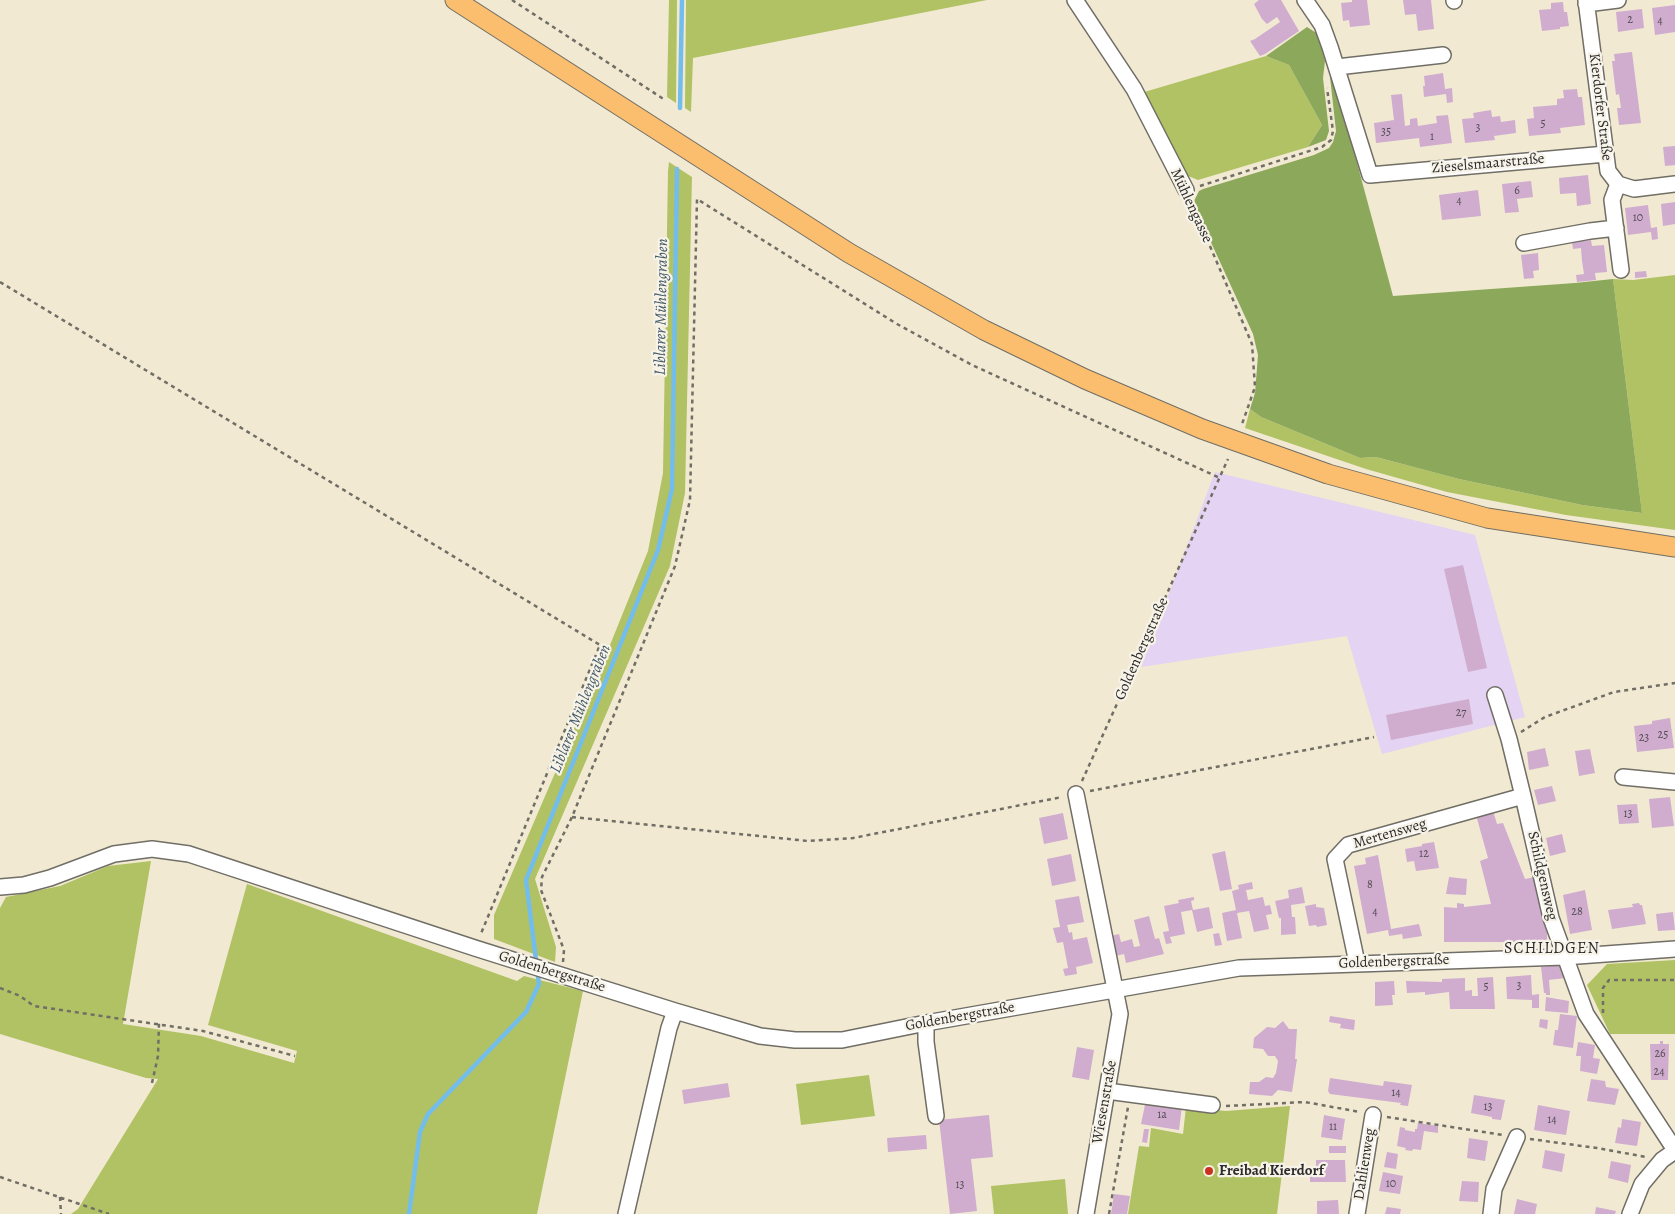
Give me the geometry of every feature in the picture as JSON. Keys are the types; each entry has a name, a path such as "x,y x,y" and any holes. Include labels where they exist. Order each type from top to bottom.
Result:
{"main road":[{"path":"455,0 849,253 984,330 1085,379 1202,429 1338,476 1487,518 1675,547"}],"street":[{"name":"Mühlengasse","path":"1075,0 1134,89 1186,190"},
{"path":"1306,0 1322,25 1338,67 1443,55"},
{"path":"1586,2 1618,0"},
{"name":"Kierdorfer Straße","path":"1586,2 1608,171 1618,184"},
{"name":"Zieselsmaarstraße","path":"1338,67 1370,175 1606,154"},
{"path":"1621,270 1612,200 1618,184 1634,189 1675,184"},
{"path":"1524,242 1590,230 1616,228"},
{"name":"Schildgensweg","path":"1495,695 1509,739 1551,918 1586,1014 1675,1150"},
{"path":"1623,777 1675,782"},
{"path":"1076,794 1115,990"},
{"name":"Mertensweg","path":"1358,963 1335,859 1348,845 1523,796"},
{"name":"Goldenbergstraße","path":"0,887 24,885 50,878 114,854 152,848 188,854 675,1011 760,1036 795,1040 842,1040 926,1023 1239,968 1564,957 1675,949"},
{"name":"Wiesenstraße","path":"1086,1214 1120,1014 1115,990"},
{"path":"626,1214 669,1028 675,1011"},
{"path":"926,1023 926,1042 936,1116"},
{"path":"1107,1091 1212,1105"},
{"name":"Dahlienweg","path":"1357,1214 1373,1115"},
{"path":"1490,1214 1494,1189 1517,1137"},
{"path":"1630,1214 1642,1184 1662,1160 1675,1150"}],"path":[{"path":"512,0 665,100"},
{"path":"1186,190 1322,147 1331,140 1332,131 1327,88"},
{"name":"Mühlengasse","path":"1186,190 1252,344 1255,387 1241,427"},
{"path":"559,974 564,950 541,890 542,877 572,817 676,566 690,500 697,199 897,324 972,365 1220,478"},
{"path":"0,282 600,645 475,948"},
{"name":"Goldenbergstraße","path":"1076,794 1228,458"},
{"path":"1509,739 1545,717 1614,692 1675,683"},
{"path":"572,817 808,841 853,838 1374,737"},
{"path":"1603,1014 1603,988 1609,980 1675,980"},
{"path":"0,988 20,996 34,1006 203,1031 295,1056"},
{"path":"152,1083 158,1056 159,1023"},
{"path":"1109,1214 1131,1093"},
{"path":"1212,1105 1229,1106 1305,1102 1373,1115 1597,1148 1662,1160"},
{"path":"0,1177 109,1214"},
{"path":"60,1197 61,1214"}],"shaded area":[{"path":"1215,472 1475,535 1525,717 1382,754 1347,636 1141,667"}],"green space":[{"path":"669,0 677,0 676,103 667,97"},
{"path":"686,0 987,0 693,58 691,112 685,108"},
{"path":"1307,27 1318,34 1325,61 1323,78 1329,131 1326,140 1308,147 1322,125 1289,65 1266,56"},
{"path":"1266,56 1289,65 1322,125 1308,147 1198,180 1183,174 1141,93"},
{"path":"1331,67 1393,296 1613,279 1642,513 1582,505 1459,479 1376,457 1360,458 1261,417 1250,409 1255,393 1258,355 1253,334 1193,203 1199,191 1203,189 1314,155 1329,148 1336,131 1330,77"},
{"path":"669,162 692,177 685,493 670,566 535,879 556,947 555,962 494,939 494,915 610,645 648,551 663,473"},
{"path":"1675,275 1675,530 1566,515 1447,492 1366,469 1245,428 1250,409 1261,417 1360,458 1376,457 1459,479 1582,505 1642,513 1613,279 1633,280"},
{"path":"151,861 123,1024 201,1036 294,1063 297,1051 208,1025 247,884 517,981 524,976 583,991 537,1214 71,1214 78,1209 158,1079 146,1078 0,1034 0,908 6,897 60,886 108,866"},
{"path":"1675,960 1675,1034 1610,1034 1587,985 1607,964"},
{"path":"869,1075 875,1116 801,1125 796,1084"},
{"name":"Freibad Kierdorf","path":"1290,1106 1277,1214 1128,1214 1139,1146 1149,1147 1151,1128 1183,1134 1186,1107 1226,1111"},
{"path":"1065,1179 1068,1214 994,1214 991,1186"}],"building":[{"path":"1259,0 1281,0 1299,31 1260,56 1250,41 1280,22 1277,17 1267,24 1262,19 1254,4"},
{"path":"1352,0 1367,0 1370,25 1350,27 1349,20 1343,21 1341,3 1352,2"},
{"path":"1403,0 1431,0 1434,29 1418,31 1416,14 1405,15"},
{"path":"1563,2 1569,26 1542,31 1539,10 1551,9 1551,3"},
{"path":"1675,5 1675,32 1655,35 1652,8"},
{"path":"1642,9 1644,28 1618,32 1616,12"},
{"path":"1632,52 1641,123 1619,125 1617,108 1621,108 1619,94 1616,95 1612,61 1615,61 1614,54"},
{"path":"1443,73 1445,89 1452,88 1453,102 1447,103 1446,94 1424,97 1424,76"},
{"path":"1577,89 1578,97 1582,97 1585,125 1560,128 1561,133 1529,136 1527,119 1534,118 1533,107 1557,105 1557,99 1564,98 1563,90"},
{"path":"1402,94 1405,126 1410,125 1410,119 1417,118 1418,126 1437,123 1436,116 1448,115 1452,143 1420,147 1419,138 1376,143 1374,123 1394,120 1391,95"},
{"path":"1491,110 1492,117 1500,116 1501,122 1515,120 1516,133 1494,136 1495,140 1465,143 1462,119 1474,118 1473,113"},
{"path":"1675,146 1675,165 1665,166 1663,147"},
{"path":"1588,175 1591,204 1577,206 1576,193 1560,194 1559,178"},
{"path":"1531,181 1533,197 1517,199 1519,212 1505,213 1502,184"},
{"path":"1478,190 1481,216 1442,220 1439,195"},
{"path":"1675,202 1675,224 1663,226 1661,204"},
{"path":"1648,205 1651,228 1657,227 1658,239 1652,240 1651,232 1628,235 1625,208"},
{"path":"1591,240 1592,246 1604,245 1607,272 1595,273 1596,280 1577,282 1576,275 1584,274 1581,248 1573,249 1572,242"},
{"path":"1538,253 1539,270 1533,271 1534,278 1524,279 1521,255"},
{"path":"1646,271 1647,277 1635,278 1635,272"},
{"path":"1463,565 1487,668 1468,672 1444,569"},
{"path":"1469,699 1473,724 1391,740 1386,715"},
{"path":"1670,718 1674,748 1637,752 1634,726 1652,724 1652,721"},
{"path":"1545,748 1549,766 1529,770 1527,752"},
{"path":"1590,749 1595,773 1579,776 1575,751"},
{"path":"1552,786 1556,801 1538,805 1534,790"},
{"path":"1670,797 1674,826 1652,828 1649,799"},
{"path":"1637,804 1639,823 1619,824 1617,805"},
{"path":"1493,811 1497,824 1503,823 1525,879 1535,877 1547,930 1547,942 1444,942 1444,907 1457,908 1457,903 1464,904 1464,907 1491,904 1480,861 1488,858 1476,815"},
{"path":"1063,813 1068,839 1044,844 1039,818"},
{"path":"1562,834 1566,852 1550,856 1546,838"},
{"path":"1434,842 1439,868 1416,871 1414,861 1407,862 1405,849"},
{"path":"1225,851 1232,889 1220,891 1212,854"},
{"path":"1071,854 1076,881 1052,886 1047,859"},
{"path":"1378,855 1391,929 1419,924 1422,936 1403,939 1402,934 1389,936 1388,930 1367,934 1354,866 1366,864 1365,858"},
{"path":"1449,877 1467,879 1466,895 1446,894"},
{"path":"1252,882 1253,889 1246,890 1248,900 1263,897 1265,906 1270,905 1272,914 1266,915 1269,929 1254,932 1249,911 1237,913 1242,938 1227,941 1222,913 1236,910 1232,891 1239,889 1238,885"},
{"path":"1302,887 1305,903 1291,905 1292,917 1295,917 1296,934 1281,935 1281,918 1279,918 1275,901 1289,898 1288,890"},
{"path":"1585,890 1592,930 1570,934 1563,895"},
{"path":"1079,896 1084,922 1067,925 1069,933 1072,932 1073,940 1087,937 1093,963 1076,967 1077,974 1065,976 1063,969 1068,968 1063,942 1057,943 1053,928 1060,927 1055,900"},
{"path":"1194,897 1194,900 1191,901 1193,910 1209,907 1213,928 1197,932 1192,910 1181,912 1185,934 1170,937 1172,943 1166,944 1163,932 1169,931 1164,906 1179,903 1178,900"},
{"path":"1639,903 1642,905 1646,924 1612,929 1608,910 1633,907 1632,904"},
{"path":"1316,904 1316,907 1324,908 1327,925 1309,926 1305,906"},
{"path":"1673,912 1675,930 1658,931 1656,914"},
{"path":"1149,916 1155,939 1159,938 1164,954 1126,963 1124,954 1115,956 1111,936 1119,934 1121,942 1132,939 1134,947 1140,946 1134,920"},
{"path":"1219,933 1222,945 1215,946 1213,934"},
{"path":"1564,964 1565,978 1549,980 1550,995 1546,995 1544,993 1541,967"},
{"path":"1531,975 1532,995 1539,994 1539,1008 1532,1008 1532,1000 1507,999 1506,977"},
{"path":"1493,977 1495,1009 1450,1009 1449,992 1425,995 1425,992 1407,993 1406,981 1442,982 1442,979 1465,978 1465,991 1472,990 1472,996 1478,996 1477,978"},
{"path":"1394,981 1395,995 1392,995 1393,1005 1375,1006 1375,982"},
{"path":"1546,997 1569,1001 1568,1013 1545,1011"},
{"path":"1560,1014 1577,1016 1573,1048 1553,1045 1555,1030 1558,1030"},
{"path":"1330,1016 1355,1020 1354,1030 1340,1028 1341,1024 1329,1022"},
{"path":"1540,1019 1548,1020 1547,1029 1539,1027"},
{"path":"1283,1021 1289,1029 1297,1029 1295,1059 1297,1059 1292,1092 1278,1090 1272,1096 1249,1094 1250,1082 1259,1082 1266,1077 1273,1078 1278,1061 1275,1056 1268,1056 1263,1049 1253,1048 1254,1038 1267,1027 1275,1028"},
{"path":"1660,1041 1663,1041 1663,1044 1669,1044 1668,1080 1651,1080 1650,1044 1660,1044"},
{"path":"1578,1042 1595,1045 1593,1058 1600,1059 1597,1074 1580,1071 1581,1056 1576,1056"},
{"path":"1077,1047 1094,1050 1089,1080 1072,1077"},
{"path":"1330,1078 1383,1086 1384,1081 1412,1085 1408,1106 1400,1105 1401,1103 1330,1094 1328,1091"},
{"path":"1591,1079 1605,1081 1606,1087 1619,1089 1615,1105 1587,1101"},
{"path":"728,1083 730,1097 684,1104 682,1090"},
{"path":"1474,1095 1505,1100 1501,1120 1471,1113"},
{"path":"1146,1100 1182,1106 1179,1130 1141,1124"},
{"path":"1538,1105 1570,1111 1566,1135 1534,1130"},
{"path":"989,1115 993,1157 971,1159 977,1211 950,1214 939,1120"},
{"path":"1324,1115 1345,1119 1342,1140 1321,1137"},
{"path":"1622,1119 1641,1122 1637,1146 1615,1143 1618,1127 1621,1128"},
{"path":"1418,1123 1438,1126 1438,1133 1424,1131 1421,1150 1405,1150 1406,1148 1397,1146 1400,1127 1415,1132"},
{"path":"1144,1129 1149,1129 1147,1143 1142,1142"},
{"path":"926,1135 927,1149 888,1152 887,1138"},
{"path":"1469,1138 1488,1141 1485,1161 1467,1158"},
{"path":"1329,1146 1346,1146 1346,1153 1329,1153"},
{"path":"1545,1150 1565,1154 1562,1172 1542,1168"},
{"path":"1387,1152 1398,1154 1396,1169 1384,1167"},
{"path":"1316,1160 1345,1160 1346,1182 1310,1182 1310,1169 1316,1169"},
{"path":"1611,1161 1631,1165 1628,1183 1608,1178"},
{"path":"1383,1172 1403,1176 1400,1194 1379,1191"},
{"path":"1462,1181 1479,1182 1478,1202 1459,1201"},
{"path":"1114,1194 1130,1196 1127,1214 1111,1214"},
{"path":"1517,1199 1537,1204 1535,1214 1514,1214"},
{"path":"1338,1200 1339,1214 1317,1214 1317,1201"},
{"path":"1387,1207 1401,1209 1400,1214 1385,1214"},
{"path":"1596,1207 1616,1211 1615,1214 1595,1214"}],"waterway":[{"name":"Liblarer Mühlengraben","path":"680,108 682,0"},
{"name":"Liblarer Mühlengraben","path":"409,1214 420,1132 428,1114 526,1012 539,984 526,880 658,550 672,489 677,169"}],"place":[{"name":"Freibad Kierdorf","path":"1209,1171"}],"district":[{"name":"SCHILDGEN","path":"1552,949"}]}
